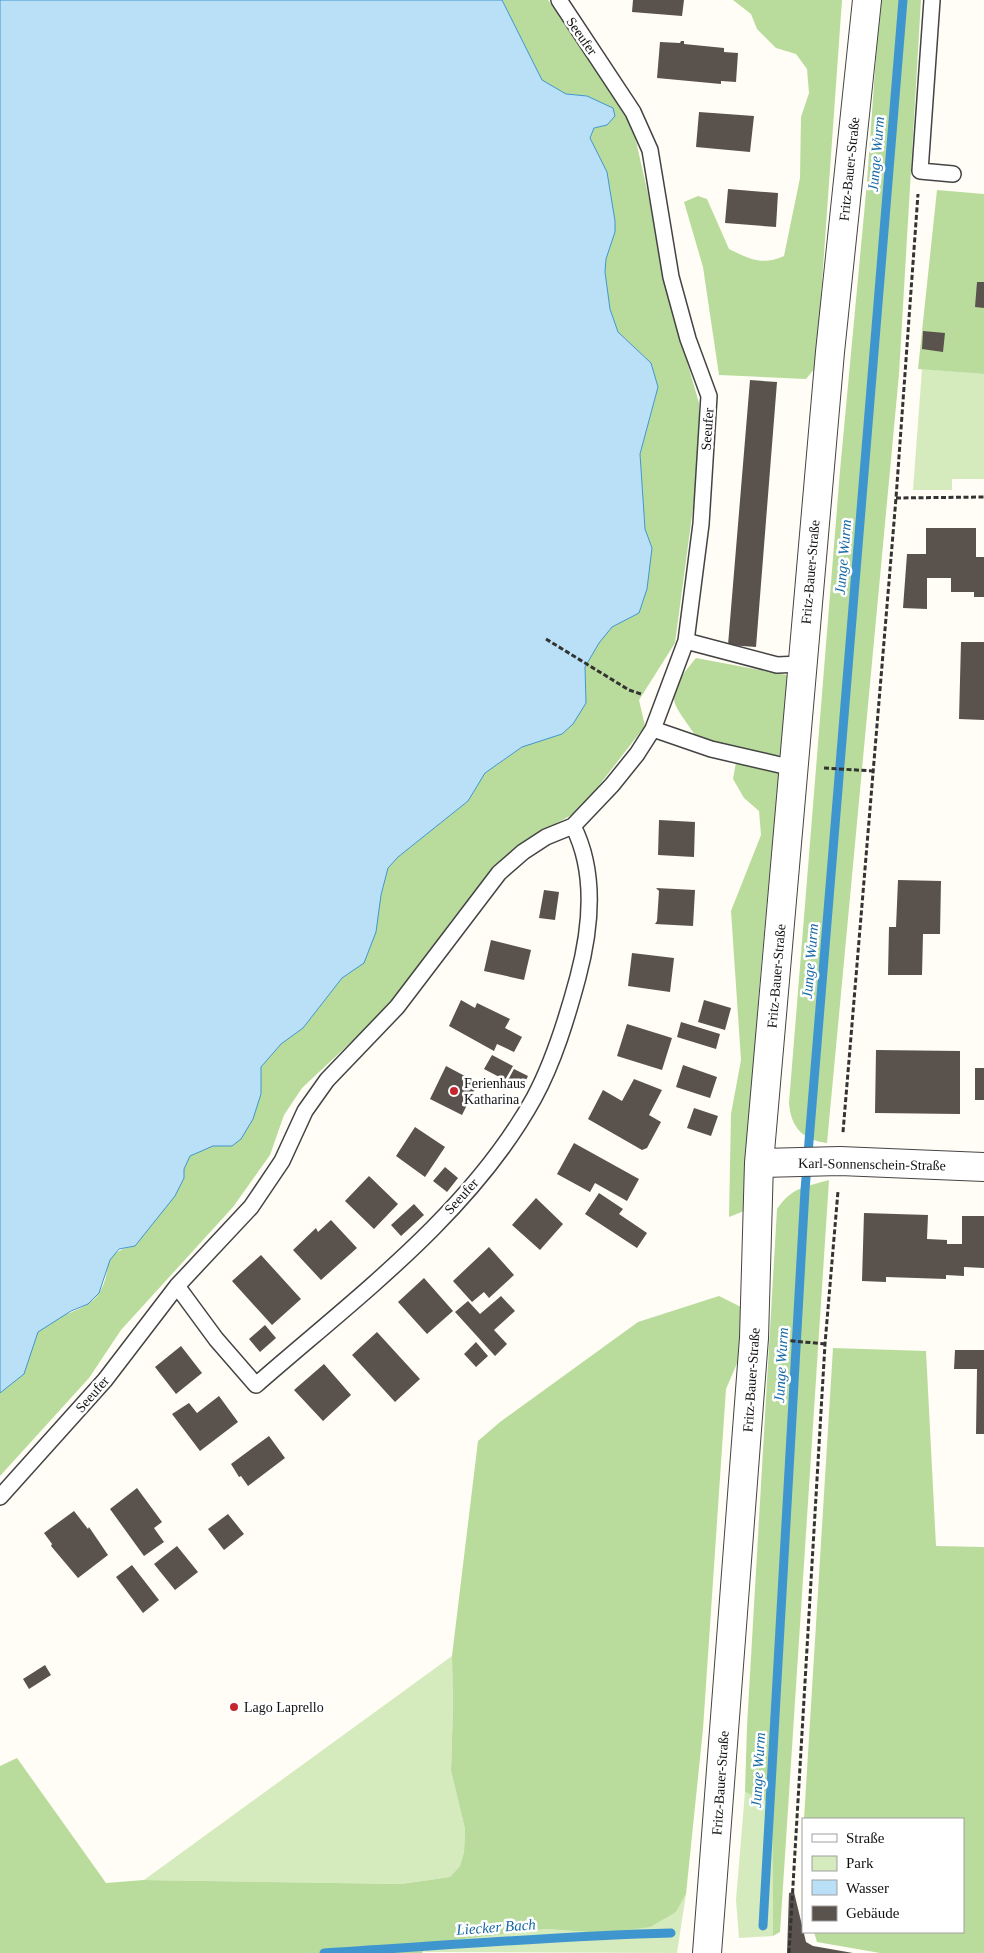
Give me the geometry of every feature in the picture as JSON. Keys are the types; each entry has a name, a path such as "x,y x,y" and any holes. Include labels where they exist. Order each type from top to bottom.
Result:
{"street":[{"name":"Fritz-Bauer-Straße","path":"707,1953 754,1338 760,1162 793,796 806,767 801,664 830,352 867,0"},
{"name":"Karl-Sonnenschein-Straße","path":"760,1162 840,1162 984,1167"}],"lane":[{"name":"Seeufer","path":"0,1497 105,1380 177,1286 250,1207 282,1162 305,1111 327,1080 398,1007 499,873 523,852 546,837 573,826 612,785 637,754 653,729 686,641 701,524 709,396 688,339 671,277 650,150 633,112 559,0"},
{"path":"932,0 920,171 953,174"},
{"path":"686,641 778,665 801,664"},
{"path":"653,729 711,749 806,767"},
{"name":"Seeufer","path":"177,1286 216,1339 256,1385 407,1253 481,1174 506,1142 534,1098 556,1050 578,976 588,930 590,900 588,876 581,842 573,826"}],"path":[{"path":"789,1953 825,1344 896,498 920,171"},
{"path":"896,498 984,496"},
{"path":"546,639 629,690"},
{"path":"806,767 873,771"},
{"path":"754,1338 825,1344"}],"green space":[{"path":"502,0 548,0 597,63 622,107 636,141 650,203 663,278 699,403 699,463 675,643 639,700 645,726 580,810 524,842 497,864 451,921 416,973 381,1014 302,1088 284,1115 270,1155 233,1207 121,1330 89,1378 0,1476 0,1393 20,1371 38,1332 52,1321 87,1305 94,1299 103,1285 111,1258 123,1249 135,1246 152,1222 190,1156 213,1146 232,1146 261,1094 261,1067 281,1044 303,1028 342,978 364,962 388,868 398,857 468,801 485,773 586,703 585,667 599,642 612,627 639,613 652,548 645,529 640,454 658,387 651,363 618,332 610,309 605,272 606,259 615,232 615,221 607,172 590,138 594,128 607,125 596,101 587,96 566,94 541,80"},
{"path":"733,0 842,0 816,367 806,379 719,375 703,267 684,202 698,196 707,199 729,249 762,261 769,261 784,256 800,178 801,117 809,93 807,69 796,54 776,48 757,29 751,14"},
{"path":"880,0 921,0 899,374 827,1143 811,1139 800,1131 792,1119 789,1103 840,471 867,182"},
{"path":"937,190 984,194 984,374 918,369"},
{"path":"922,369 984,374 984,479 952,479 952,490 913,490"},
{"path":"696,658 787,675 781,755 766,756 698,739 681,715 674,698 674,691 678,682"},
{"path":"736,762 779,770 759,990 744,1211 729,1217 731,1114 741,1060 731,911 761,835 759,811 744,798 733,779"},
{"path":"829,1180 780,1932 773,1936 772,1804 745,1792 747,1726 777,1209 794,1192 806,1186"},
{"path":"719,1296 741,1307 738,1361 726,1389 703,1729 686,1894 676,1912 650,1927 602,1933 546,1929 431,1943 422,1953 0,1953 0,1766 17,1758 106,1883 144,1880 401,1884 450,1877 460,1866 464,1852 465,1829 451,1771 452,1656 478,1441 500,1422 638,1322"},
{"path":"833,1348 926,1351 936,1546 984,1547 984,1953 880,1953 817,1942 814,1933 964,1933 964,1818 804,1818"},
{"path":"452,1656 451,1771 465,1829 464,1852 460,1866 450,1877 401,1884 144,1880"},
{"path":"745,1792 772,1804 773,1936 739,1938 736,1900"},
{"path":"686,1894 677,1953 424,1952 431,1943 546,1929 602,1933 676,1912"}],"water":[{"path":"0,0 502,0 542,80 566,94 587,96 613,108 615,116 607,125 594,128 590,138 607,172 615,221 615,232 606,259 605,272 610,309 618,332 651,363 658,387 640,454 645,529 652,548 647,589 639,613 612,627 599,643 585,667 586,703 573,724 562,734 522,747 485,773 468,801 398,857 388,868 381,895 376,932 364,963 342,978 303,1028 281,1044 261,1067 261,1094 253,1119 241,1139 232,1146 213,1146 190,1156 184,1169 184,1178 175,1196 135,1246 119,1249 110,1260 99,1293 88,1304 71,1311 38,1332 24,1374 0,1393"}],"building":[{"path":"633,0 684,0 682,16 632,12"},
{"path":"684,41 684,44 724,48 724,52 738,53 736,82 721,81 721,84 657,78 660,42 680,43"},
{"path":"699,112 754,116 750,152 696,147"},
{"path":"728,189 778,193 776,227 725,223"},
{"path":"977,282 984,282 984,308 975,307"},
{"path":"923,331 945,333 943,352 922,349"},
{"path":"750,380 777,382 756,647 728,645"},
{"path":"926,528 976,528 976,557 984,557 984,597 974,597 974,592 951,592 951,578 927,578 927,609 903,608 907,554 926,554"},
{"path":"961,642 984,642 984,720 959,719"},
{"path":"659,820 695,822 694,857 658,855"},
{"path":"898,880 941,881 940,934 923,934 922,975 888,975 889,927 896,927"},
{"path":"656,888 695,890 693,926 655,924 657,921 659,891"},
{"path":"544,890 559,892 555,920 539,918"},
{"path":"491,940 531,950 524,980 484,971"},
{"path":"632,953 674,958 670,992 628,986"},
{"path":"461,1000 475,1008 477,1003 510,1019 505,1028 522,1037 514,1052 497,1044 494,1051 449,1026"},
{"path":"704,1000 731,1008 725,1030 698,1022"},
{"path":"681,1022 720,1034 716,1049 677,1037"},
{"path":"627,1024 672,1038 662,1070 617,1056"},
{"path":"876,1050 960,1051 960,1114 875,1113"},
{"path":"492,1055 513,1066 505,1080 484,1069"},
{"path":"683,1065 717,1077 710,1098 676,1087"},
{"name":"Ferienhaus Katharina","path":"446,1066 478,1083 462,1115 430,1099"},
{"path":"975,1068 984,1068 984,1100 975,1100"},
{"path":"514,1069 528,1076 522,1088 508,1080"},
{"path":"634,1079 662,1090 649,1115 661,1122 647,1148 642,1150 588,1119 603,1090 622,1101"},
{"path":"694,1108 718,1116 711,1136 687,1128"},
{"path":"415,1127 445,1147 425,1177 396,1156"},
{"path":"574,1143 639,1179 627,1201 595,1183 590,1192 557,1174"},
{"path":"445,1167 458,1178 447,1192 433,1181"},
{"path":"369,1176 398,1204 374,1229 345,1201"},
{"path":"599,1193 623,1209 619,1214 647,1233 637,1248 585,1214"},
{"path":"536,1198 563,1224 540,1250 512,1225"},
{"path":"414,1204 424,1215 401,1236 391,1225"},
{"path":"864,1213 928,1215 927,1239 947,1240 947,1244 962,1244 962,1216 984,1216 984,1268 964,1267 964,1276 946,1275 946,1279 886,1277 886,1282 862,1281"},
{"path":"331,1220 357,1248 321,1280 293,1250 316,1228 318,1232"},
{"path":"489,1247 514,1275 489,1298 484,1292 472,1302 453,1281"},
{"path":"261,1255 301,1299 272,1325 232,1281"},
{"path":"424,1278 453,1311 427,1334 398,1302"},
{"path":"501,1296 515,1311 494,1330 507,1344 495,1356 455,1312 468,1301 480,1314"},
{"path":"265,1325 276,1338 260,1352 249,1339"},
{"path":"377,1332 420,1379 395,1402 352,1355"},
{"path":"476,1342 488,1356 476,1367 464,1354"},
{"path":"181,1346 202,1373 176,1394 155,1367"},
{"path":"955,1350 984,1350 984,1434 976,1434 977,1369 954,1369"},
{"path":"324,1364 351,1395 323,1421 294,1390"},
{"path":"219,1396 238,1422 200,1451 172,1414 189,1403 197,1413"},
{"path":"269,1436 285,1458 248,1486 241,1476 239,1477 231,1464"},
{"path":"137,1488 162,1522 154,1528 164,1542 144,1556 110,1509"},
{"path":"74,1511 88,1529 89,1527 108,1555 78,1578 51,1546 52,1544 44,1533"},
{"path":"228,1514 244,1534 224,1550 208,1529"},
{"path":"177,1546 198,1572 175,1590 154,1564"},
{"path":"132,1565 159,1600 143,1613 116,1577"},
{"path":"45,1665 51,1675 29,1689 23,1679"},
{"path":"794,1892 802,1933 804,1933 806,1942 813,1946 853,1953 787,1953 789,1893"}],"waterway":[{"name":"Junge Wurm","path":"763,1926 805,1190 903,0"},
{"name":"Liecker Bach","path":"324,1953 671,1933"}],"place":[{"name":"Ferienhaus Katharina","path":"454,1091"},
{"name":"Lago Laprello","path":"234,1707"}]}
